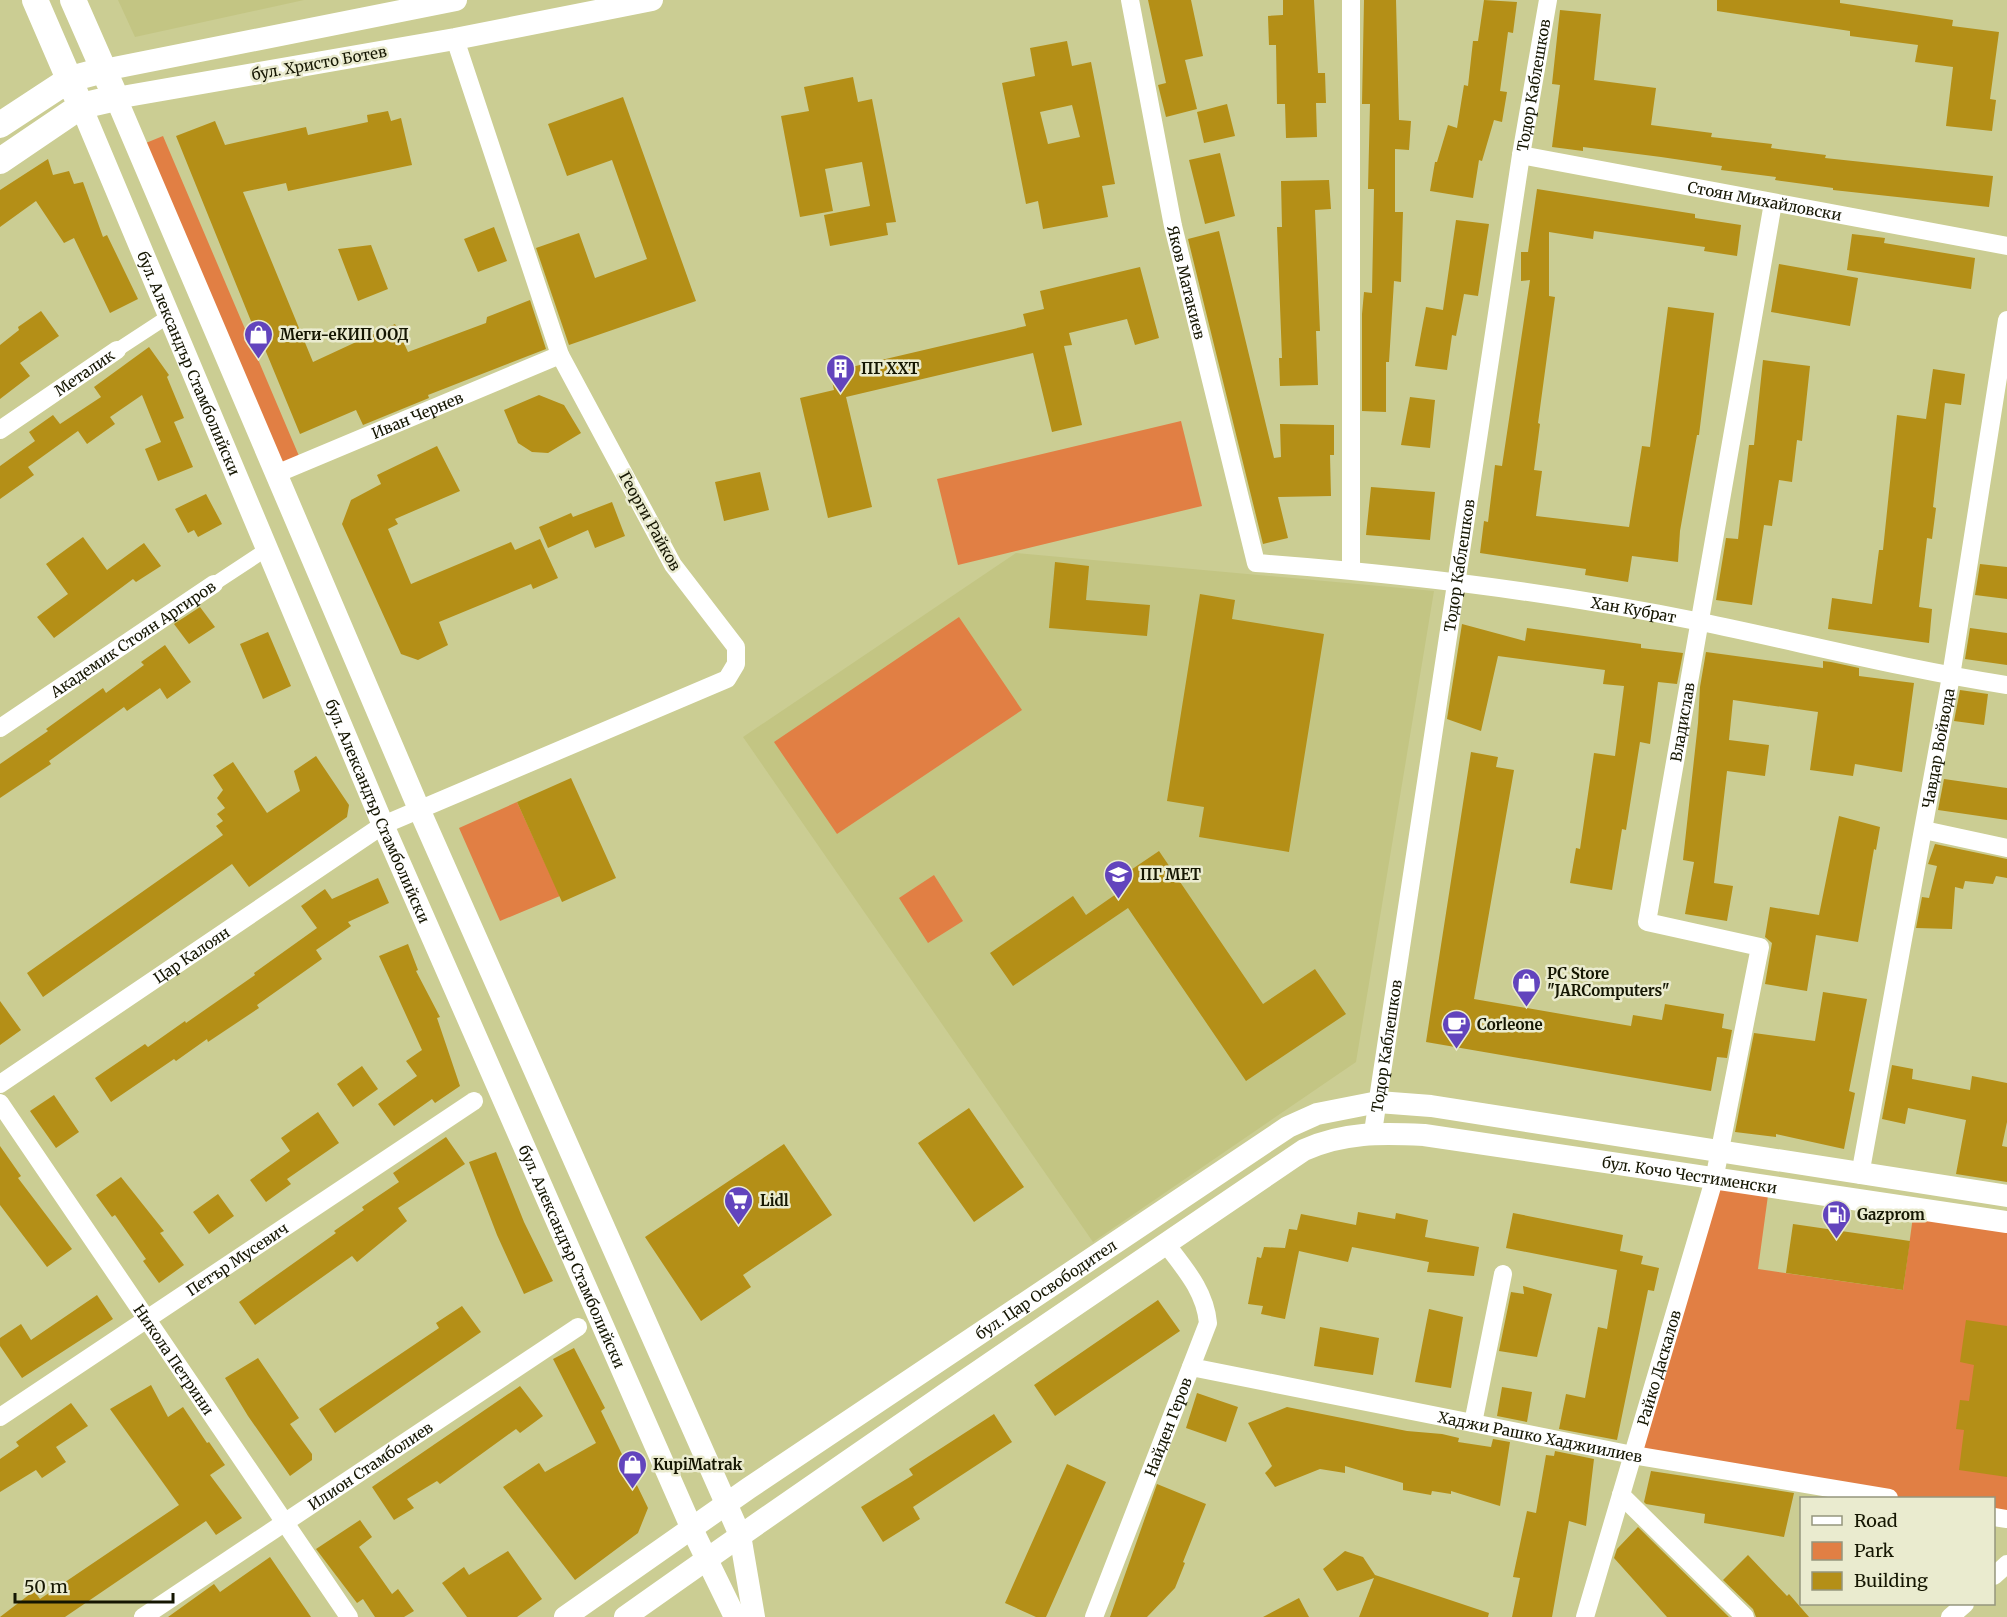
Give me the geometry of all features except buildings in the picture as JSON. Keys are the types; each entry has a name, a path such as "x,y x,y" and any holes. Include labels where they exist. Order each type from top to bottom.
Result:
{"main road":[{"name":"бул. Александър Стамболийски","path":"35,0 81,106"},
{"path":"73,0 116,98"},
{"path":"0,125 70,80 104,70"},
{"name":"бул. Христо Ботев","path":"0,161 81,106 116,98"}],"street":[{"path":"104,70 456,0"},
{"name":"бул. Христо Ботев","path":"116,98 455,39 652,0"},
{"name":"Яков Матакиев","path":"1130,0 1173,226 1256,563"},
{"path":"1351,0 1351,570"},
{"name":"Тодор Каблешков","path":"1373,1132 1521,155 1548,0"},
{"name":"Георги Райков","path":"383,825 727,679 736,664 736,647 673,565 560,355 455,39"},
{"path":"116,98 419,809 740,1535 754,1617"},
{"name":"бул. Александър Стамболийски","path":"81,106 383,825 692,1529 735,1617"},
{"name":"Стоян Михайловски","path":"1521,155 2007,246"},
{"name":"Владислав","path":"1720,1152 1760,947 1647,922 1773,203"},
{"name":"Металик","path":"0,430 169,316"},
{"name":"Чавдар Войвода","path":"1860,1175 1951,676 2007,320"},
{"name":"Иван Чернев","path":"276,474 560,355"},
{"name":"Академик Стоян Аргиров","path":"0,728 267,549"},
{"name":"Хан Кубрат","path":"1256,563 1457,581 1699,621 2007,686"},
{"name":"Цар Калоян","path":"0,1084 383,825"},
{"path":"1924,830 2007,848"},
{"path":"474,1101 497,1086"},
{"name":"Петър Мусевич","path":"0,1417 474,1101"},
{"name":"бул. Кочо Честименски","path":"1378,1102 1431,1107 2007,1196"},
{"name":"бул. Цар Освободител","path":"692,1529 1288,1127 1317,1114 1378,1102"},
{"name":"Никола Петрини","path":"0,1103 349,1617"},
{"name":"бул. Кочо Честименски","path":"1373,1132 1424,1135 2007,1222"},
{"name":"бул. Цар Освободител","path":"706,1560 1304,1150 1343,1136 1373,1132"},
{"name":"Райко Даскалов","path":"1585,1617 1714,1180 1720,1152"},
{"name":"Найден Геров","path":"1094,1617 1208,1323 1206,1306 1196,1284 1166,1244"},
{"path":"1473,1423 1503,1274"},
{"name":"Илион Стамболиев","path":"143,1617 597,1314"},
{"name":"Хаджи Рашко Хаджиилиев","path":"1191,1367 1633,1455 1883,1497"},
{"path":"1621,1496 1745,1617"},
{"path":"565,1617 692,1529"},
{"path":"625,1617 706,1560"},
{"path":"1995,1575 2007,1564"},
{"path":"1950,1617 1964,1605"}],"shaded area":[{"path":"118,0 304,0 135,37"},
{"name":"ПГ МЕТ","path":"1016,553 1434,591 1356,1062 1093,1242 743,737"}],"green space":[{"path":"163,136 302,463 276,474 136,147"},
{"path":"1181,421 1202,506 958,565 937,479"},
{"path":"959,617 1022,710 837,834 774,742"},
{"path":"517,802 560,896 500,921 459,828"},
{"path":"934,875 963,921 928,943 899,898"},
{"path":"1714,1180 1769,1188 1758,1269 1903,1290 1914,1209 2007,1222 2007,1519 1995,1517 1995,1497 1883,1497 1633,1455"}],"place":[{"name":"Меги-еКИП ООД","path":"259,360"},
{"name":"ПГ ХХТ","path":"840,394"},
{"name":"ПГ МЕТ","path":"1119,900"},
{"name":"PC Store \"JARComputers\"","path":"1526,1008"},
{"name":"Corleone","path":"1456,1050"},
{"name":"Lidl","path":"739,1226"},
{"name":"Gazprom","path":"1836,1240"},
{"name":"KupiMatrak","path":"632,1490"}]}
